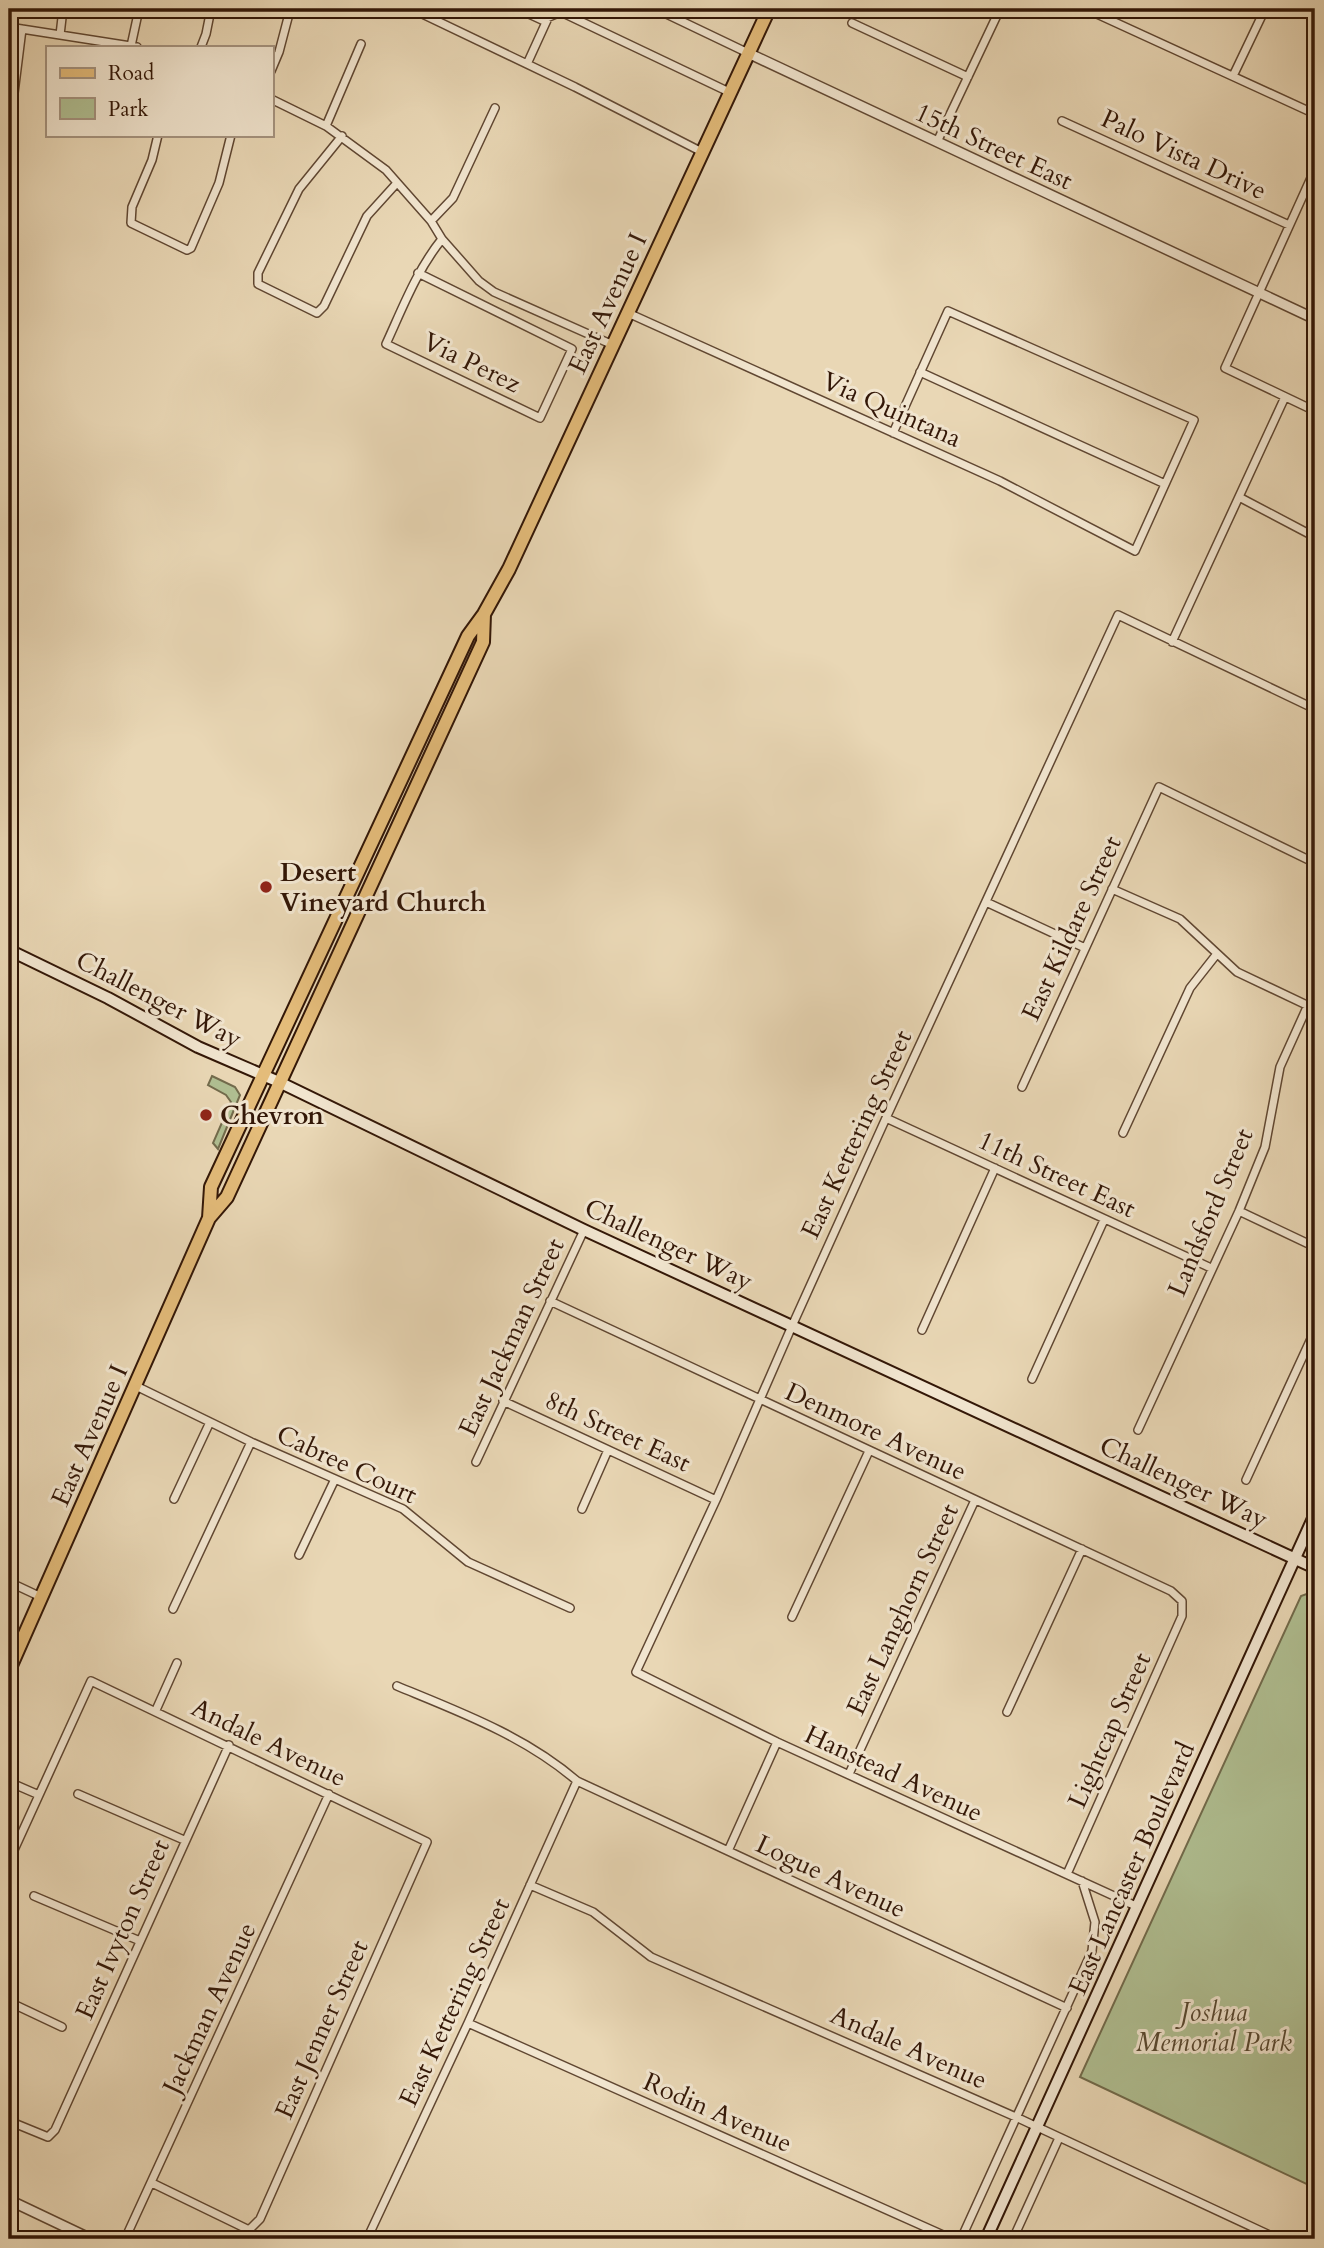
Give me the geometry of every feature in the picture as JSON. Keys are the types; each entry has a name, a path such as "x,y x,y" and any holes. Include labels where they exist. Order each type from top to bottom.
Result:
{"main road":[{"name":"East Avenue I","path":"209,1218 211,1187 468,636 484,614 509,569 769,9"},
{"name":"East Avenue I","path":"9,1670 209,1218 227,1197 483,642 484,614"},
{"path":"395,794 410,801"},
{"name":"Challenger Way","path":"9,950 108,998 198,1047 279,1082 584,1230 1315,1568"},
{"name":"East Lancaster Boulevard","path":"986,2239 1039,2128 1315,1514"}],"street":[{"path":"60,35 63,9"},
{"path":"134,46 139,9"},
{"path":"201,46 211,9"},
{"path":"412,9 702,152"},
{"path":"518,9 542,20 561,12 729,92"},
{"name":"15th Street East","path":"656,9 1315,319"},
{"path":"937,142 1000,9"},
{"path":"1086,9 1315,114"},
{"path":"1233,76 1265,9"},
{"path":"273,66 290,10"},
{"path":"527,64 548,17"},
{"path":"852,23 968,77"},
{"path":"9,27 128,46"},
{"path":"9,113 13,101 22,29"},
{"path":"326,126 361,44"},
{"path":"273,100 326,126 386,170 479,281 494,292 612,345"},
{"path":"431,221 453,198 495,108"},
{"name":"Palo Vista Drive","path":"1062,121 1289,225"},
{"path":"158,136 152,160 132,207 131,223 187,250 191,247 219,183 231,136"},
{"path":"342,136 299,189 258,273 258,284 317,313 324,306 367,216 396,184"},
{"path":"1315,169 1225,368 1315,411"},
{"path":"418,273 442,239"},
{"name":"Via Perez","path":"418,273 572,349 540,418 386,344 418,273"},
{"path":"893,433 920,372 948,311 1194,420 1165,484 920,372"},
{"name":"Via Quintana","path":"628,313 1000,481 1135,551 1165,484"},
{"path":"1285,397 1172,642 1315,709"},
{"path":"1239,497 1315,537"},
{"name":"East Kettering Street","path":"636,1672 1118,615 1172,642"},
{"name":"East Kildare Street","path":"1022,1087 1159,786 1315,863"},
{"path":"1112,889 1180,919 1237,972 1312,1007"},
{"path":"986,902 1085,948"},
{"path":"1123,1133 1190,988 1216,955"},
{"name":"Landsford Street","path":"1138,1430 1265,1147 1280,1067 1312,1007"},
{"name":"11th Street East","path":"887,1118 1211,1268"},
{"path":"922,1330 995,1168"},
{"path":"1238,1211 1315,1247"},
{"path":"1032,1379 1104,1220"},
{"name":"East Jackman Street","path":"476,1461 584,1230"},
{"name":"Denmore Avenue","path":"550,1301 1171,1591 1182,1601"},
{"path":"1247,1480 1315,1330"},
{"name":"Cabree Court","path":"136,1386 251,1442 403,1509 468,1562 570,1608"},
{"name":"8th Street East","path":"503,1401 716,1500"},
{"path":"174,1499 210,1422"},
{"path":"173,1609 251,1442"},
{"path":"582,1509 608,1450"},
{"path":"792,1617 869,1451"},
{"path":"299,1555 335,1479"},
{"name":"East Langhorn Street","path":"849,1774 975,1500"},
{"path":"1007,1712 1082,1549"},
{"path":"9,1582 41,1597"},
{"name":"Lightcap Street","path":"1068,1874 1182,1615 1182,1601"},
{"path":"156,1710 177,1663"},
{"name":"Hanstead Avenue","path":"636,1672 777,1742 1138,1907"},
{"name":"Andale Avenue","path":"39,1795 91,1681 427,1842"},
{"name":"Logue Avenue","path":"397,1686 524,1742 555,1762 577,1781 1067,2008"},
{"path":"728,1851 777,1742"},
{"name":"East Ivyton Street","path":"9,2121 48,2137 55,2130 229,1745"},
{"name":"East Kettering Street","path":"367,2239 577,1781"},
{"path":"9,1782 39,1795 9,1861"},
{"path":"78,1794 184,1840"},
{"name":"Jackman Avenue","path":"125,2239 329,1794"},
{"name":"East Jenner Street","path":"152,2183 249,2230 260,2219 427,1842"},
{"name":"East Lancaster Boulevard","path":"961,2239 1018,2118 1091,1951 1095,1922 1082,1881"},
{"name":"Andale Avenue","path":"530,1885 593,1912 651,1957 1018,2118 1278,2239"},
{"path":"34,1896 140,1941"},
{"path":"9,2002 62,2026"},
{"name":"Rodin Avenue","path":"468,2023 951,2239"},
{"path":"1013,2239 1059,2138"},
{"path":"9,2200 91,2239"}],"green space":[{"path":"212,1076 235,1087 240,1095 218,1149 213,1143 231,1102 226,1095 208,1085"},
{"name":"Joshua Memorial Park","path":"1315,1593 1315,2188 1080,2077 1301,1596"}],"place":[{"name":"Desert Vineyard Church","path":"266,887"},
{"name":"Chevron","path":"206,1115"}]}
